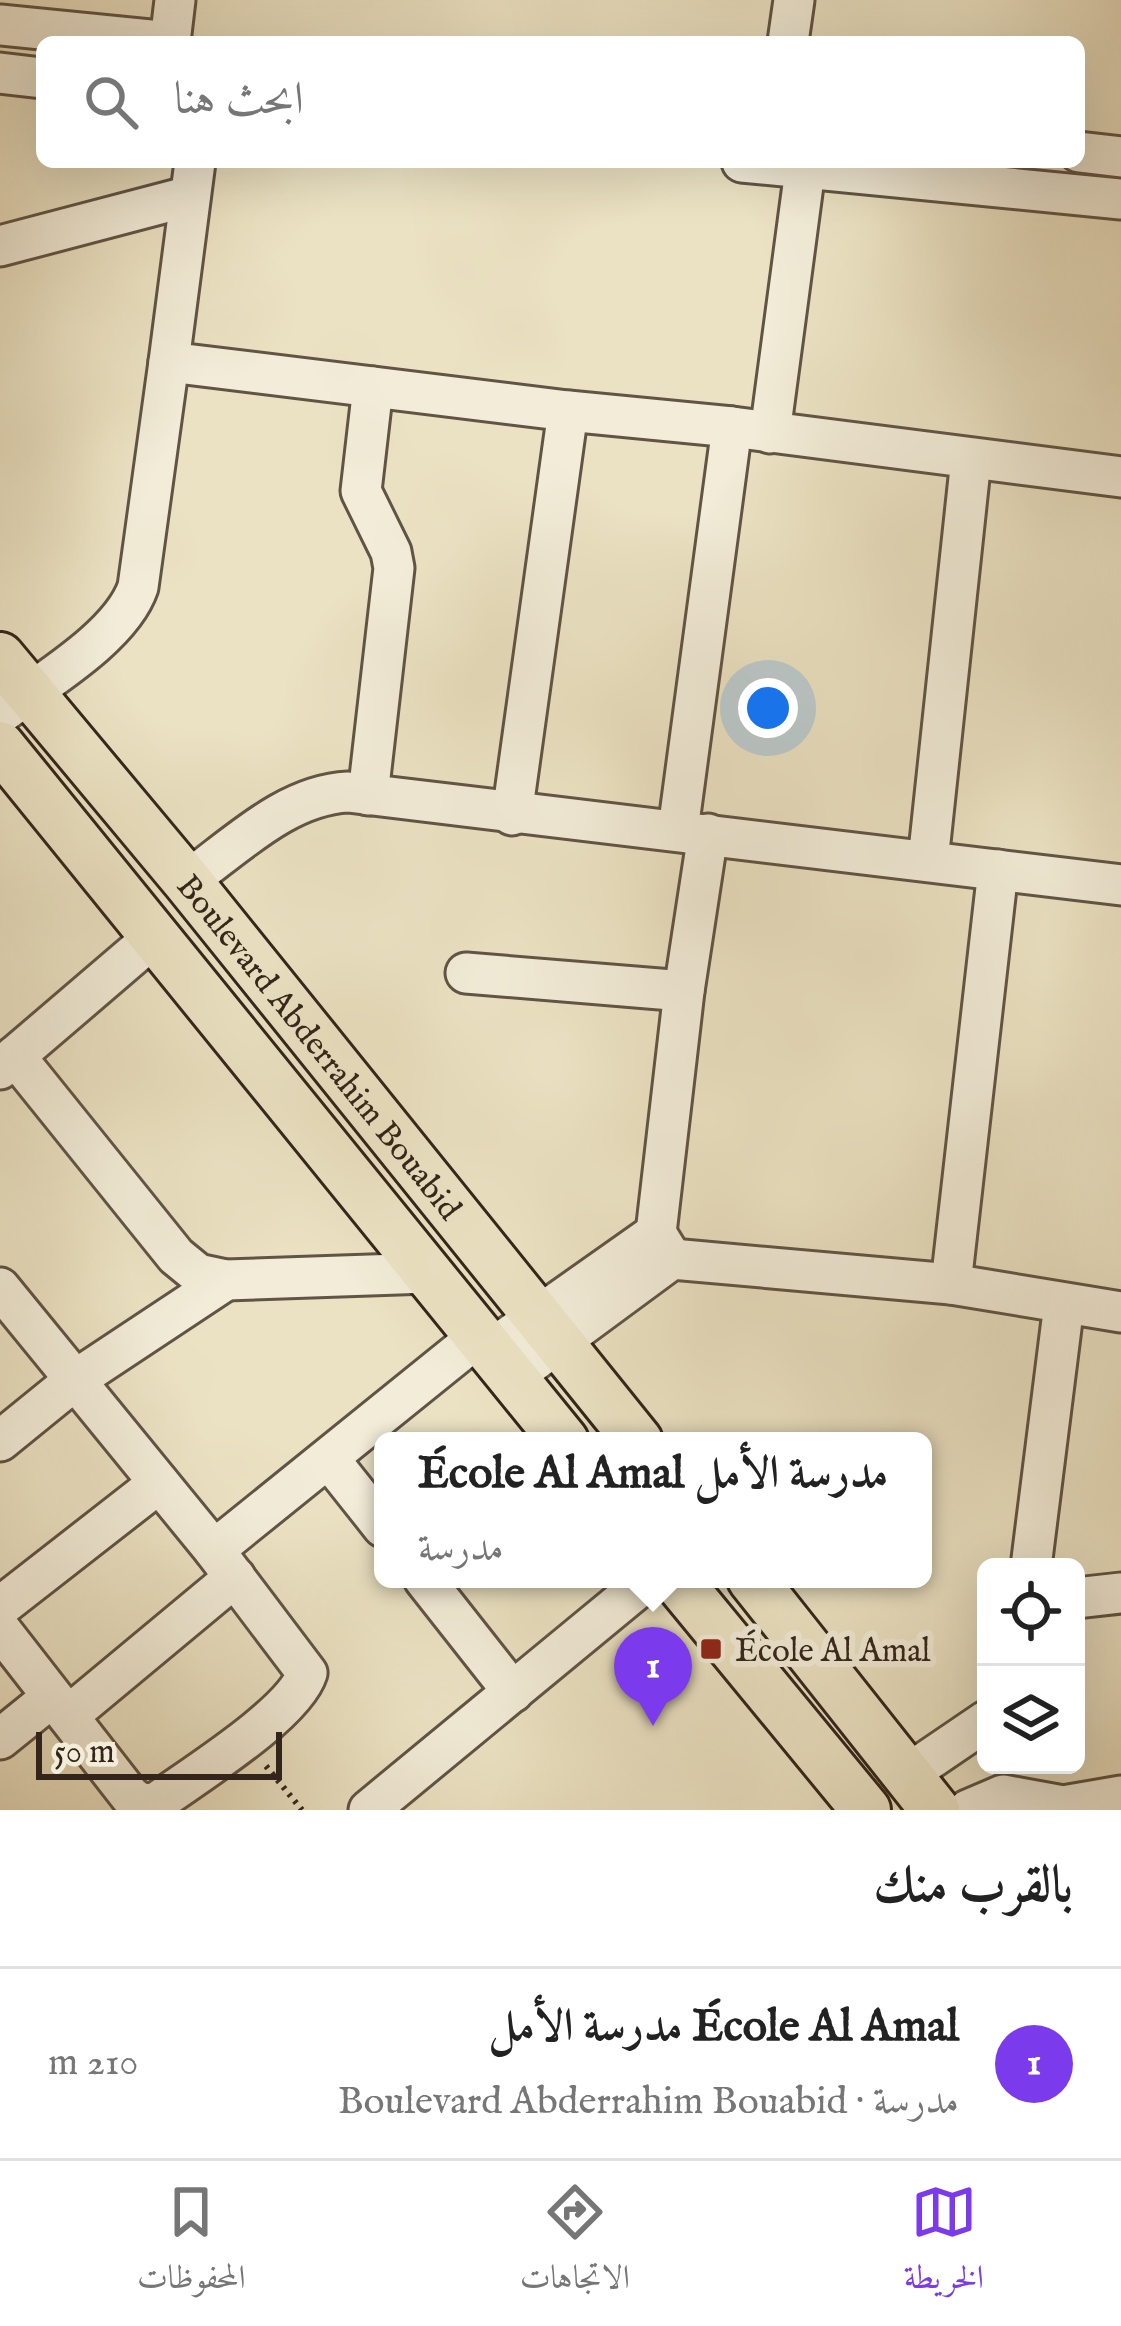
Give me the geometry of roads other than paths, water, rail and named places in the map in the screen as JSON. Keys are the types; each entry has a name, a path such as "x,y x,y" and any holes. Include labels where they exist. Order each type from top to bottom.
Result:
{"main road":[{"name":"Boulevard Abderrahim Bouabid","path":"10,688 187,881 631,1432"},
{"name":"Boulevard Abderrahim Bouabid","path":"0,746 557,1432"},
{"path":"683,1588 866,1810"},
{"path":"759,1588 921,1792"}],"street":[{"path":"171,36 175,0"},
{"path":"789,36 794,0"},
{"path":"0,25 110,36"},
{"path":"0,73 36,77"},
{"path":"1085,153 1121,157"},
{"path":"664,1246 693,832 751,430 803,168"},
{"path":"822,168 1121,199"},
{"path":"0,246 192,179 138,587 131,607 113,627 10,688"},
{"path":"169,362 1121,477"},
{"path":"368,795 394,568 361,491 374,387"},
{"path":"512,814 568,411"},
{"path":"928,861 971,459"},
{"path":"187,881 298,802 322,794 368,795 693,832 1121,885"},
{"path":"951,1284 998,870"},
{"path":"154,938 8,1062 176,1256 199,1274 226,1280 428,1273"},
{"path":"466,973 683,991"},
{"path":"0,1739 60,1706 224,1564 329,1459 494,1354 546,1328 664,1246 1121,1312"},
{"path":"0,1442 75,1380 226,1280"},
{"path":"0,1288 307,1673 303,1686 245,1740 156,1803 141,1804 0,1628"},
{"path":"1032,1558 1064,1304"},
{"path":"329,1459 374,1516"},
{"path":"0,1606 159,1483"},
{"path":"431,1588 513,1692"},
{"path":"370,1810 639,1588"},
{"path":"1085,1597 1121,1593"},
{"path":"921,1792 977,1730"},
{"path":"995,1795 1063,1805 1121,1796"}],"place":[{"name":"École Al Amal","path":"711,1649"},
{"name":"École Al Amal مدرسة الأمل","path":"653,1726"}]}
